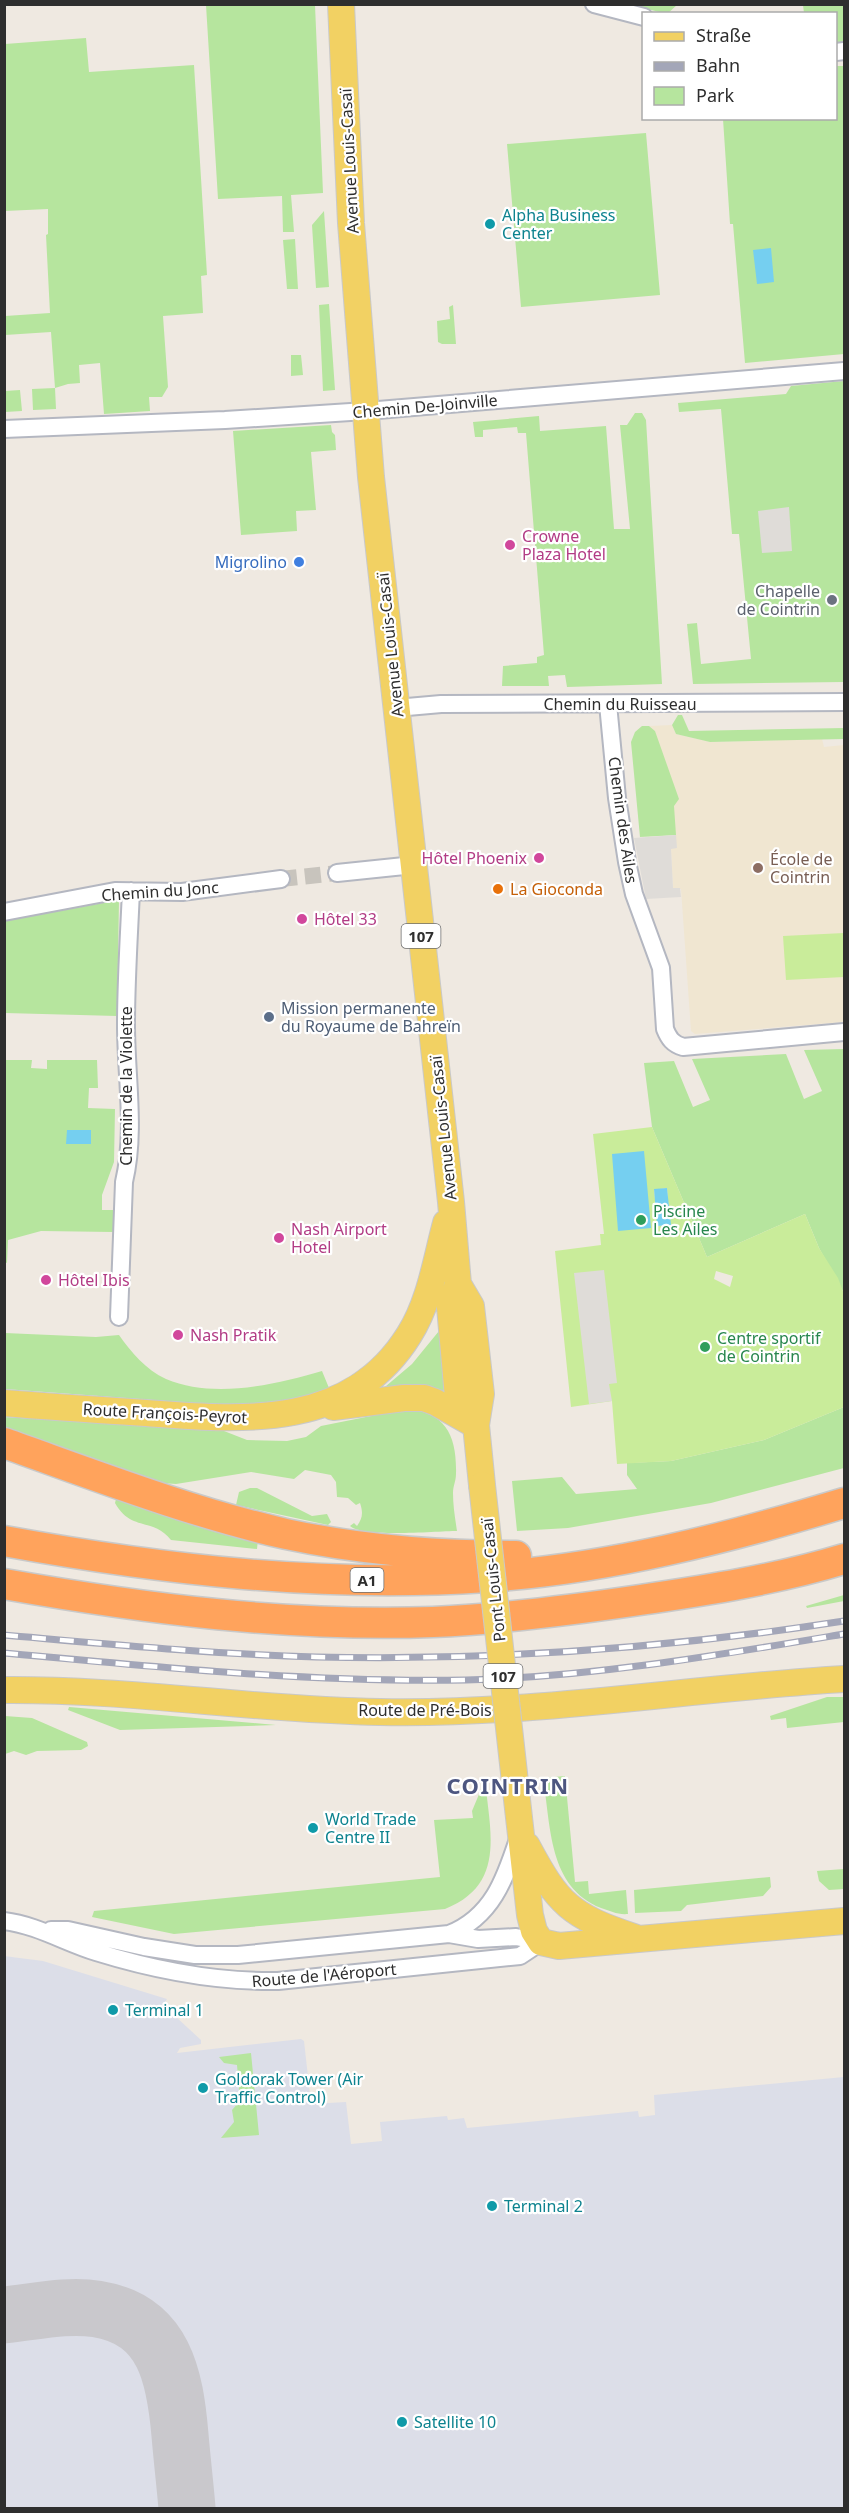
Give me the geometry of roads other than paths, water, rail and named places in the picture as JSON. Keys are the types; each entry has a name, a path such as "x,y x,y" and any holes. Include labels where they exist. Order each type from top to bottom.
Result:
{"highway":[{"path":"4,1443 191,1508 286,1534 372,1547 459,1555 523,1556 728,1534"},
{"name":"A1","path":"4,1541 96,1557 208,1572 283,1578 376,1581 488,1577 556,1569 671,1550 844,1503"},
{"path":"4,1584 213,1615 314,1622 433,1622 547,1612 663,1597 771,1578 844,1558"}],"main road":[{"name":"Avenue Louis-Casaï","path":"341,4 351,223 366,411 458,1284 471,1306 481,1394 476,1425 482,1485"},
{"name":"Route François-Peyrot","path":"4,1403 228,1418 279,1416 311,1409 363,1384 397,1354 410,1334 430,1285 451,1202"},
{"path":"311,1409 404,1398 424,1398 476,1425"},
{"name":"Pont Louis-Casaï","path":"482,1485 520,1832"},
{"name":"Route de Pré-Bois","path":"4,1690 50,1690 292,1708 380,1712 463,1712 549,1707 844,1679"},
{"path":"520,1832 546,1881 566,1905 597,1924 639,1939"},
{"name":"107","path":"520,1832 530,1915 534,1931 541,1942"},
{"name":"Route de l'Aéroport","path":"541,1942 559,1946 844,1921"}],"street":[{"path":"594,4 642,16"},
{"name":"Chemin De-Joinville","path":"4,429 225,420 366,411 844,371"},
{"name":"Chemin du Ruisseau","path":"396,708 441,704 844,702"},
{"name":"Chemin des Ailes","path":"608,704 617,798 627,862 634,894 661,969 665,1029 668,1038 675,1045 683,1047 844,1032"},
{"path":"337,873 414,865"},
{"name":"Chemin du Jonc","path":"4,912 115,891 182,892 281,879"},
{"name":"Chemin de la Violette","path":"119,1317 124,1182 128,1164 129,1090 126,1025 131,891"},
{"name":"Route de l'Aéroport","path":"449,1934 474,1920 494,1900 506,1876 520,1832"},
{"name":"Route de l'Aéroport","path":"4,1922 38,1930 96,1952 176,1971 246,1981 278,1981 520,1956 541,1942"},
{"name":"Route de l'Aéroport","path":"38,1930 68,1930 144,1947 195,1955 238,1955 449,1934 478,1939 516,1937 541,1942"}],"water":[{"path":"771,248 774,282 757,284 753,250"},
{"path":"67,1130 91,1130 91,1144 66,1144"},
{"path":"644,1151 651,1228 618,1231 612,1154"},
{"path":"667,1188 671,1225 657,1226 654,1189"}],"tunnel":[{"path":"281,879 337,873"}],"railway":[{"path":"4,1635 277,1656 449,1657 581,1651 713,1639 844,1621"},
{"path":"4,1653 293,1676 466,1680 608,1670 844,1634"}],"place":[{"name":"Alpha Business Center","path":"490,224"},
{"name":"Crowne Plaza Hotel","path":"510,545"},
{"name":"Migrolino","path":"299,562"},
{"name":"Chapelle de Cointrin","path":"832,600"},
{"name":"Hôtel Phoenix","path":"539,858"},
{"name":"École de Cointrin","path":"758,868"},
{"name":"La Gioconda","path":"498,889"},
{"name":"Hôtel 33","path":"302,919"},
{"name":"Mission permanente du Royaume de Bahreïn","path":"269,1017"},
{"name":"Piscine Les Ailes","path":"641,1220"},
{"name":"Nash Airport Hotel","path":"279,1238"},
{"name":"Hôtel Ibis","path":"46,1280"},
{"name":"Nash Pratik","path":"178,1335"},
{"name":"Centre sportif de Cointrin","path":"705,1347"},
{"name":"World Trade Centre II","path":"313,1828"},
{"name":"Terminal 1","path":"113,2010"},
{"name":"Goldorak Tower (Air Traffic Control)","path":"203,2088"},
{"name":"Terminal 2","path":"492,2206"},
{"name":"Satellite 10","path":"402,2422"}],"district":[{"name":"COINTRIN","path":"508,1785"}]}
